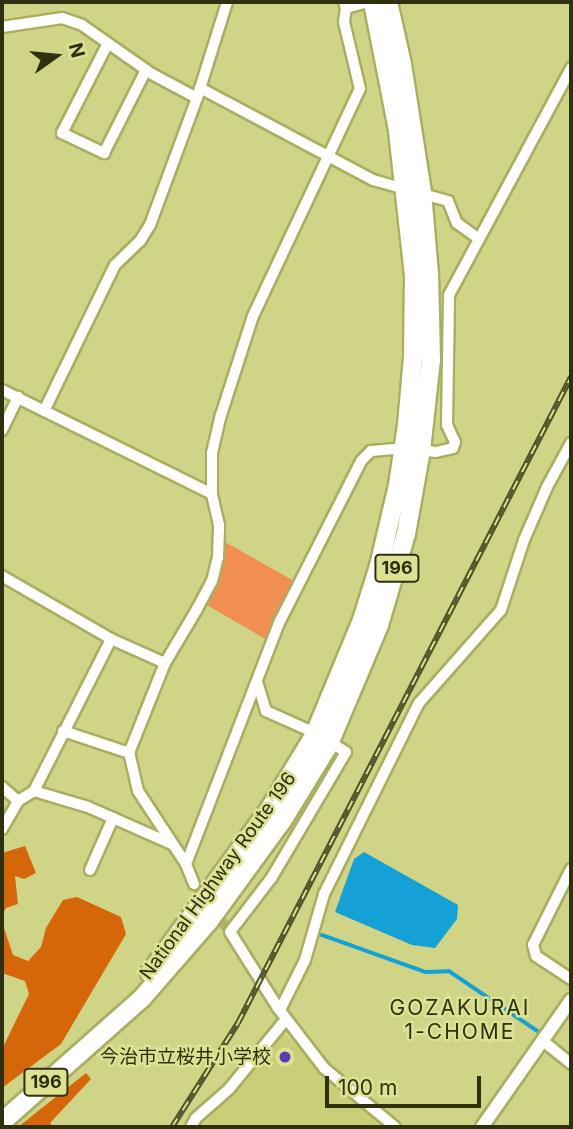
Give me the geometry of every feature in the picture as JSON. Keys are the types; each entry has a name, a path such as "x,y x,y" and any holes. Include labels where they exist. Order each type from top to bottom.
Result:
{"highway":[{"name":"National Highway Route 196","path":"371,2 414,190"},
{"name":"National Highway Route 196","path":"2,1122 91,1043 164,957 322,737 373,587 398,485 412,449 414,190 402,64 388,2"}],"main road":[{"path":"482,1127 571,1000"}],"street":[{"path":"44,411 115,265 139,241 150,225 199,93 227,2"},
{"path":"194,884 186,864 138,791 129,753 165,663 212,580 218,558 219,525 212,494 212,453 234,370 253,316 360,89 344,22 345,5 371,2"},
{"path":"2,27 62,18 82,25 146,70 199,93 373,180 448,201 457,223 478,238"},
{"path":"107,44 62,133 104,153 146,70"},
{"path":"186,864 290,601 361,461 371,452 412,449 447,452 456,442 447,425 449,295 571,68"},
{"path":"2,390 212,494"},
{"path":"2,430 18,397"},
{"path":"191,1127 196,1118 229,1089 283,1014 305,960 324,894 419,703 501,610 524,540 547,487 571,443"},
{"path":"2,576 111,639 165,663"},
{"path":"2,829 18,801 34,791 62,731 111,639"},
{"path":"257,680 266,711 322,737 346,752 272,877 231,934 283,1014 324,1068 395,1127"},
{"path":"62,731 129,753"},
{"path":"2,787 18,801"},
{"path":"34,791 113,818 173,845"},
{"path":"90,870 113,818"},
{"path":"571,869 533,945 536,956 571,979"},
{"path":"543,1041 571,1064"}],"shaded area":[{"path":"225,542 294,581 267,640 198,600 220,562"},
{"path":"25,846 36,873 24,879 15,876 18,904 6,908 2,916 2,853"},
{"path":"77,897 121,917 126,934 61,1044 2,1088 2,1049 29,994 25,981 2,973 2,922 13,955 28,961 41,947 46,928 63,900"},
{"name":"今治市立桜井小学校","path":"281,1031 383,1127 204,1127 215,1107 240,1083"},
{"path":"86,1073 91,1079 50,1123 53,1127 18,1127"}],"water":[{"path":"364,852 458,905 457,919 435,948 412,945 335,912 354,859"}],"waterway":[{"path":"322,935 426,972 449,971 542,1034"}],"tunnel":[{"path":"194,884 232,935"}],"railway":[{"path":"172,1127 238,1023 571,377"}],"place":[{"name":"今治市立桜井小学校","path":"285,1057"}],"district":[{"name":"GOZAKURAI 1-CHOME","path":"460,1020"}]}
